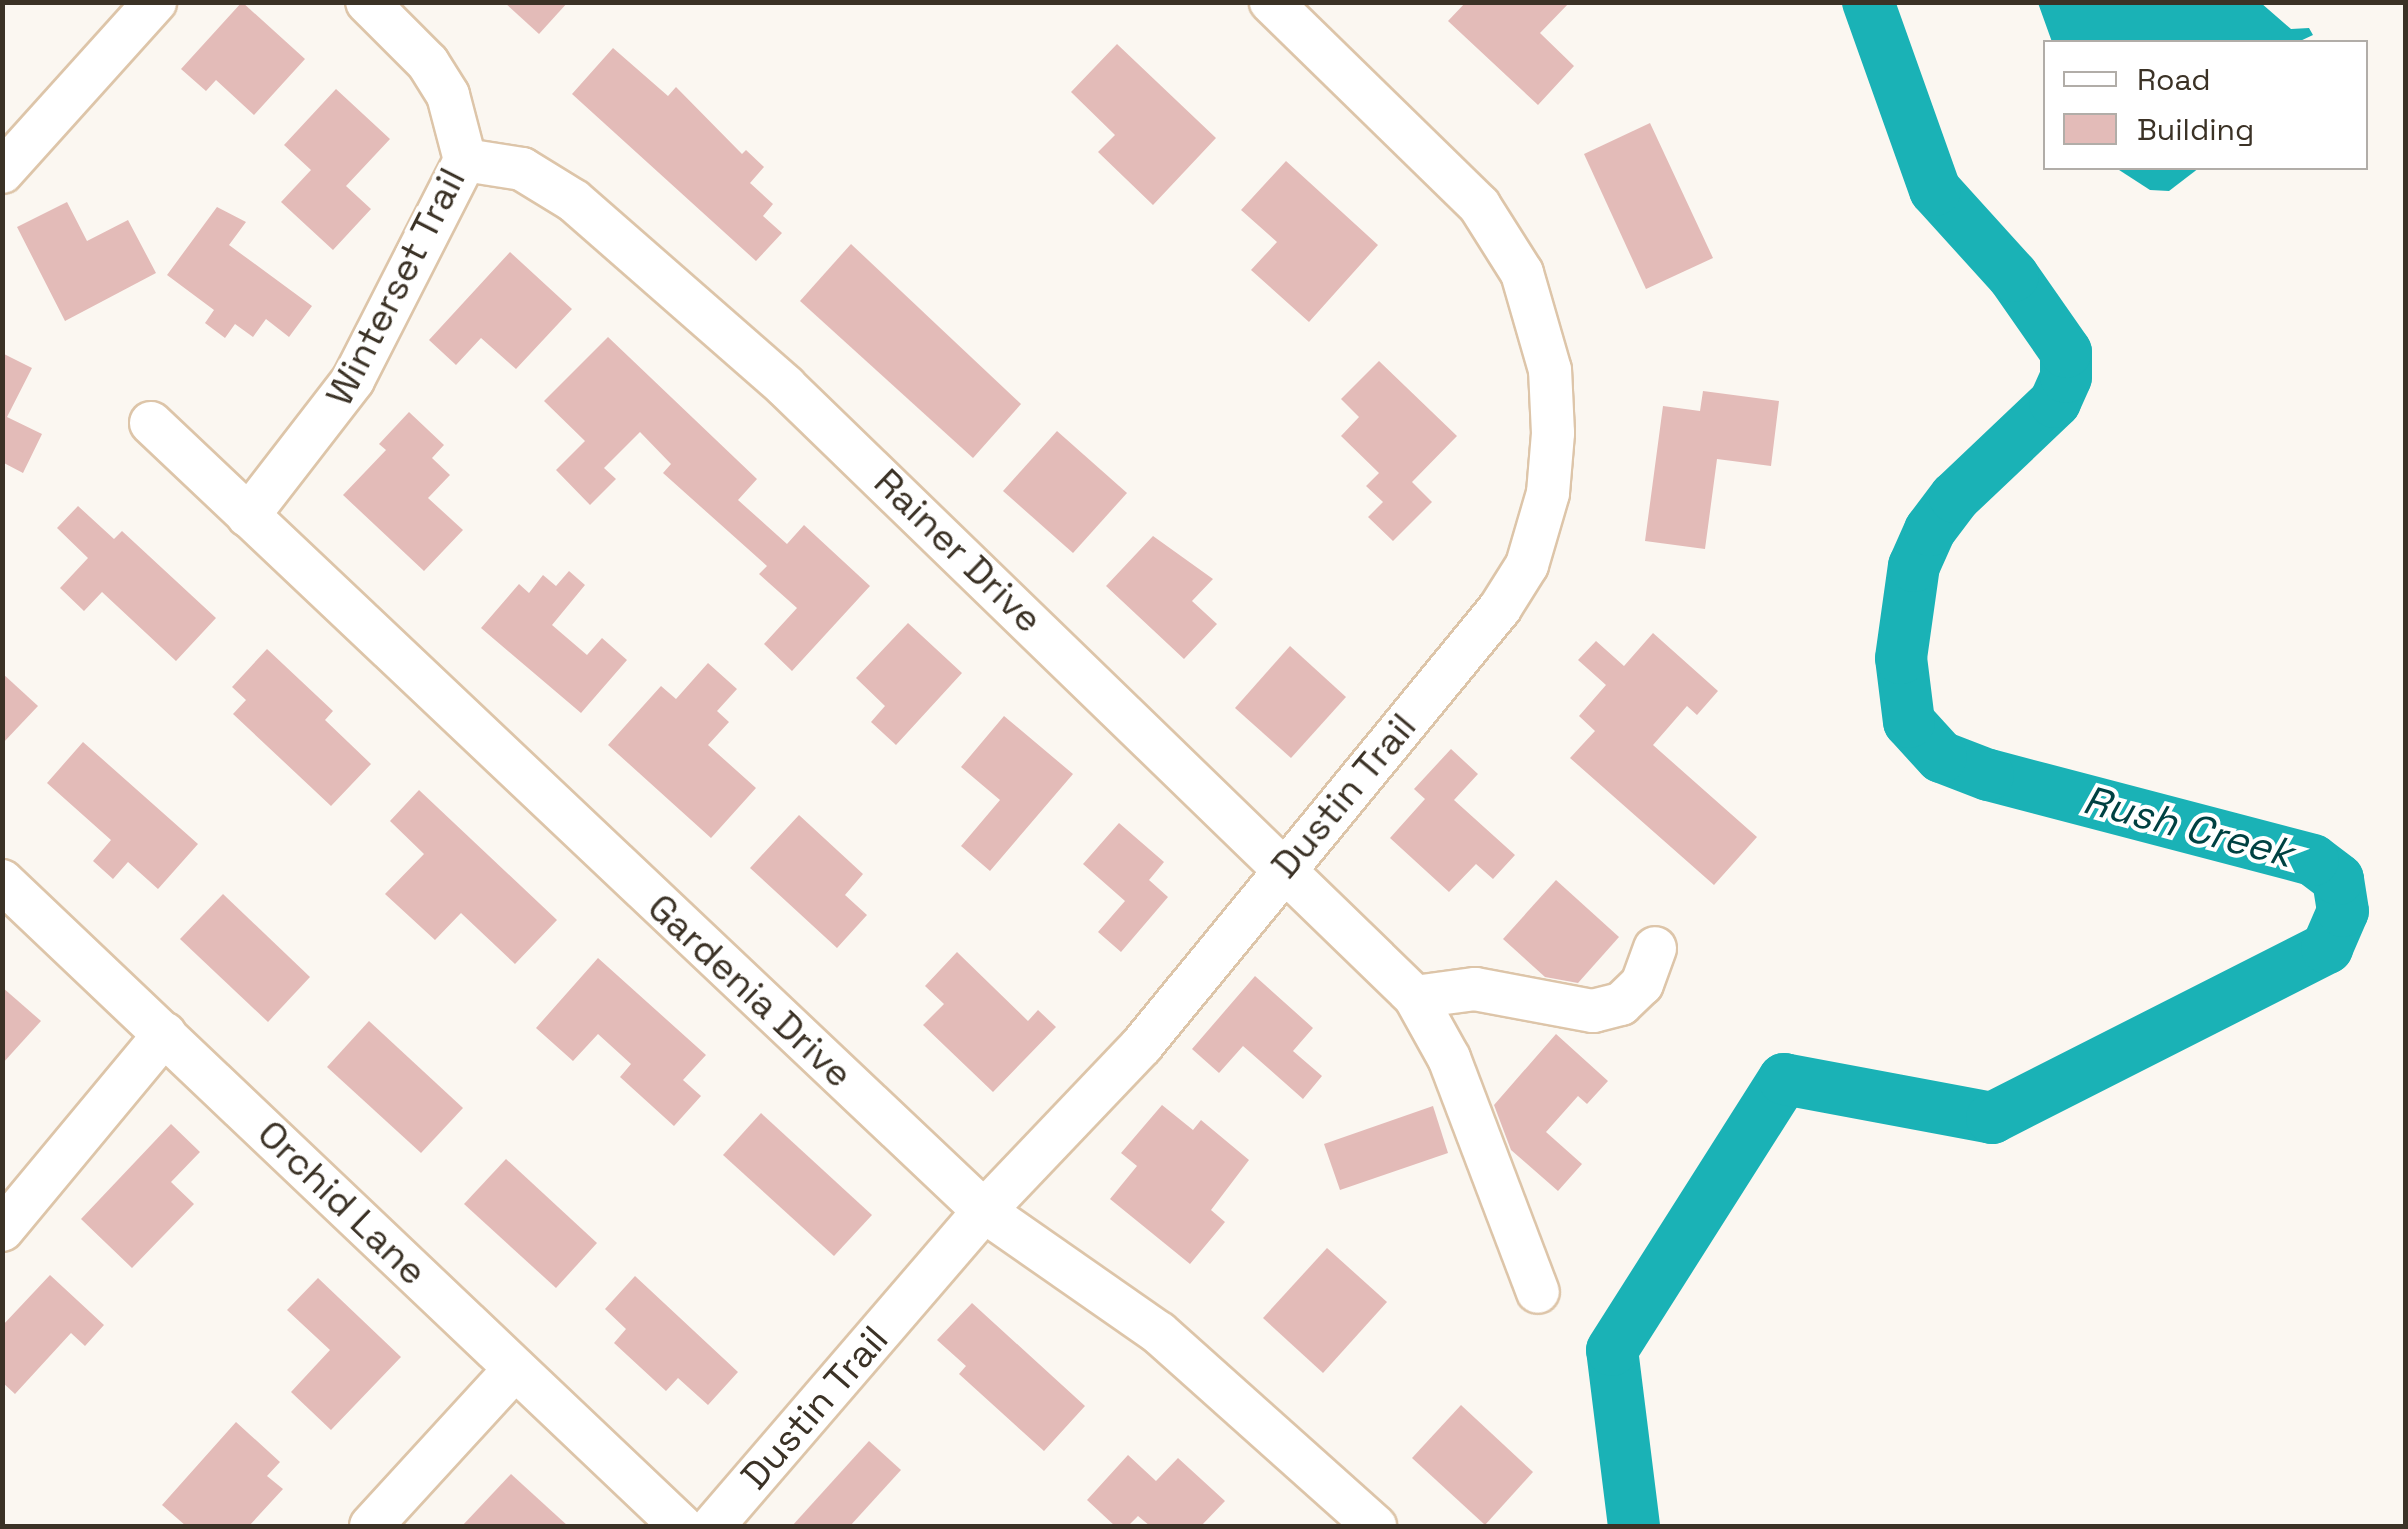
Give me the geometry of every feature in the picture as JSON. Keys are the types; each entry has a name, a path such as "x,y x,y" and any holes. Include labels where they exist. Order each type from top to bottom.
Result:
{"street":[{"path":"2,172 155,2"},
{"name":"Winterset Trail","path":"248,516 354,380 466,160 448,95 428,63 367,2"},
{"name":"Dustin Trail","path":"713,1526 984,1211 1142,1044 1500,608 1527,565 1548,493 1554,432 1539,319 1507,244 1433,156 1271,2"},
{"name":"Rainer Drive","path":"466,160 522,170 574,201 785,386 1286,865 1414,997 1449,1058 1538,1292"},
{"name":"Gardenia Drive","path":"151,423 984,1211 1158,1333 1375,1526"},
{"name":"Orchid Lane","path":"2,880 681,1526"},
{"path":"1414,997 1476,989 1593,1011 1621,1004 1642,984 1656,948"},
{"path":"2,1230 165,1034"},
{"path":"371,1526 515,1369"}],"water":[{"path":"2038,3 2261,3 2291,29 2309,28 2313,35 2302,40 2051,40"},
{"path":"2119,170 2196,170 2169,191 2150,190"}],"building":[{"path":"242,2 305,59 254,115 216,80 206,91 181,69"},
{"path":"504,2 568,2 539,34"},
{"path":"1466,2 1570,2 1540,33 1574,66 1538,105 1448,21"},
{"path":"1117,44 1216,138 1153,205 1098,152 1115,135 1071,92"},
{"path":"613,48 668,96 676,87 742,154 746,150 764,167 750,183 773,204 763,216 782,233 756,261 572,94"},
{"path":"336,89 390,139 346,186 371,209 333,250 281,202 311,170 284,145"},
{"path":"1650,123 1713,258 1646,289 1584,154"},
{"path":"1286,161 1378,245 1309,322 1251,270 1277,242 1241,210"},
{"path":"67,202 87,241 128,220 156,273 65,321 17,227"},
{"path":"217,207 246,222 229,245 312,306 289,337 266,319 253,337 235,324 225,338 205,323 214,310 167,275"},
{"path":"851,244 1021,404 973,458 800,301"},
{"path":"510,252 572,309 516,369 481,338 456,365 429,340"},
{"path":"608,337 757,479 738,500 787,544 804,525 870,586 792,671 764,644 797,608 759,574 767,566 663,473 671,464 640,432 604,468 616,479 590,505 556,470 585,441 544,401"},
{"path":"2,353 32,368 7,417 42,434 23,473 2,462"},
{"path":"1379,361 1457,436 1412,482 1432,502 1393,541 1368,517 1383,502 1366,486 1379,473 1341,436 1359,417 1341,399"},
{"path":"1703,391 1779,401 1771,466 1717,459 1705,549 1645,541 1663,406 1700,411"},
{"path":"409,412 444,445 432,458 450,475 428,498 463,530 424,571 343,495 386,450 379,444"},
{"path":"1057,431 1127,493 1073,553 1003,491"},
{"path":"78,506 114,539 122,531 216,618 176,661 102,592 84,611 60,588 88,558 57,528"},
{"path":"1153,536 1213,579 1192,601 1217,624 1184,659 1106,586"},
{"path":"569,571 585,585 552,625 587,655 602,638 627,660 581,713 481,628 519,584 529,593 543,575 556,586"},
{"path":"908,623 962,673 896,745 871,722 885,706 856,678"},
{"path":"1653,633 1718,691 1697,715 1687,706 1653,745 1757,837 1714,885 1570,758 1595,731 1579,716 1606,685 1578,660 1596,641 1624,666"},
{"path":"1290,646 1346,697 1291,758 1235,708"},
{"path":"267,649 333,711 325,720 371,764 331,806 233,714 246,700 232,687"},
{"path":"708,663 737,689 717,711 729,722 708,745 756,788 711,838 608,745 661,686 676,699"},
{"path":"2,673 38,706 2,744"},
{"path":"1004,716 1073,774 990,871 961,846 1000,800 961,767"},
{"path":"83,742 198,844 158,889 128,862 113,879 93,861 111,840 47,783"},
{"path":"1451,749 1478,774 1454,800 1515,855 1493,879 1476,864 1449,892 1390,838 1425,799 1414,789"},
{"path":"419,790 557,920 515,964 461,913 435,940 385,894 424,854 390,821"},
{"path":"799,815 863,874 845,895 867,915 837,948 750,868"},
{"path":"1119,823 1164,862 1149,880 1168,897 1121,952 1098,932 1125,901 1083,864"},
{"path":"1556,880 1619,937 1578,983 1545,977 1503,939"},
{"path":"223,894 310,977 268,1022 180,939"},
{"path":"957,952 1028,1021 1038,1010 1056,1027 993,1092 923,1025 944,1004 925,986"},
{"path":"598,958 706,1055 683,1080 701,1096 674,1126 620,1077 631,1064 598,1034 573,1061 536,1028"},
{"path":"1255,976 1313,1028 1293,1051 1322,1076 1303,1099 1243,1046 1219,1073 1192,1049"},
{"path":"2,987 41,1021 2,1064"},
{"path":"369,1021 463,1108 421,1153 327,1067"},
{"path":"1556,1034 1608,1081 1587,1104 1578,1096 1546,1132 1582,1164 1558,1191 1511,1150 1494,1105"},
{"path":"1162,1105 1193,1130 1201,1120 1249,1160 1211,1210 1225,1222 1190,1264 1110,1199 1137,1166 1121,1153"},
{"path":"1433,1106 1448,1153 1340,1190 1324,1144"},
{"path":"761,1113 872,1215 834,1256 723,1155"},
{"path":"171,1124 200,1152 171,1182 194,1204 132,1268 81,1219"},
{"path":"506,1159 597,1243 556,1288 464,1204"},
{"path":"1327,1248 1387,1302 1323,1373 1263,1318"},
{"path":"50,1275 104,1325 85,1346 71,1333 15,1394 2,1382 2,1326"},
{"path":"635,1276 738,1372 708,1405 678,1378 666,1391 614,1343 626,1329 605,1309"},
{"path":"318,1278 401,1357 331,1430 291,1392 330,1350 287,1310"},
{"path":"972,1303 1085,1406 1044,1451 959,1374 966,1366 937,1340"},
{"path":"1461,1405 1533,1472 1485,1525 1412,1458"},
{"path":"236,1422 280,1462 267,1476 283,1489 249,1526 186,1526 162,1505"},
{"path":"869,1441 901,1470 850,1526 792,1526"},
{"path":"1128,1455 1156,1481 1178,1458 1225,1501 1201,1526 1150,1526 1138,1516 1128,1526 1115,1526 1087,1500"},
{"path":"511,1474 568,1526 462,1526"}],"waterway":[{"name":"Rush Creek","path":"1634,1526 1612,1350 1784,1079 1992,1118 2327,948 2343,911 2338,879 2313,860 1988,775 1941,757 1909,722 1901,658 1914,566 1930,530 1955,497 2055,402 2066,377 2066,352 2013,276 1935,190 1868,2"}]}
